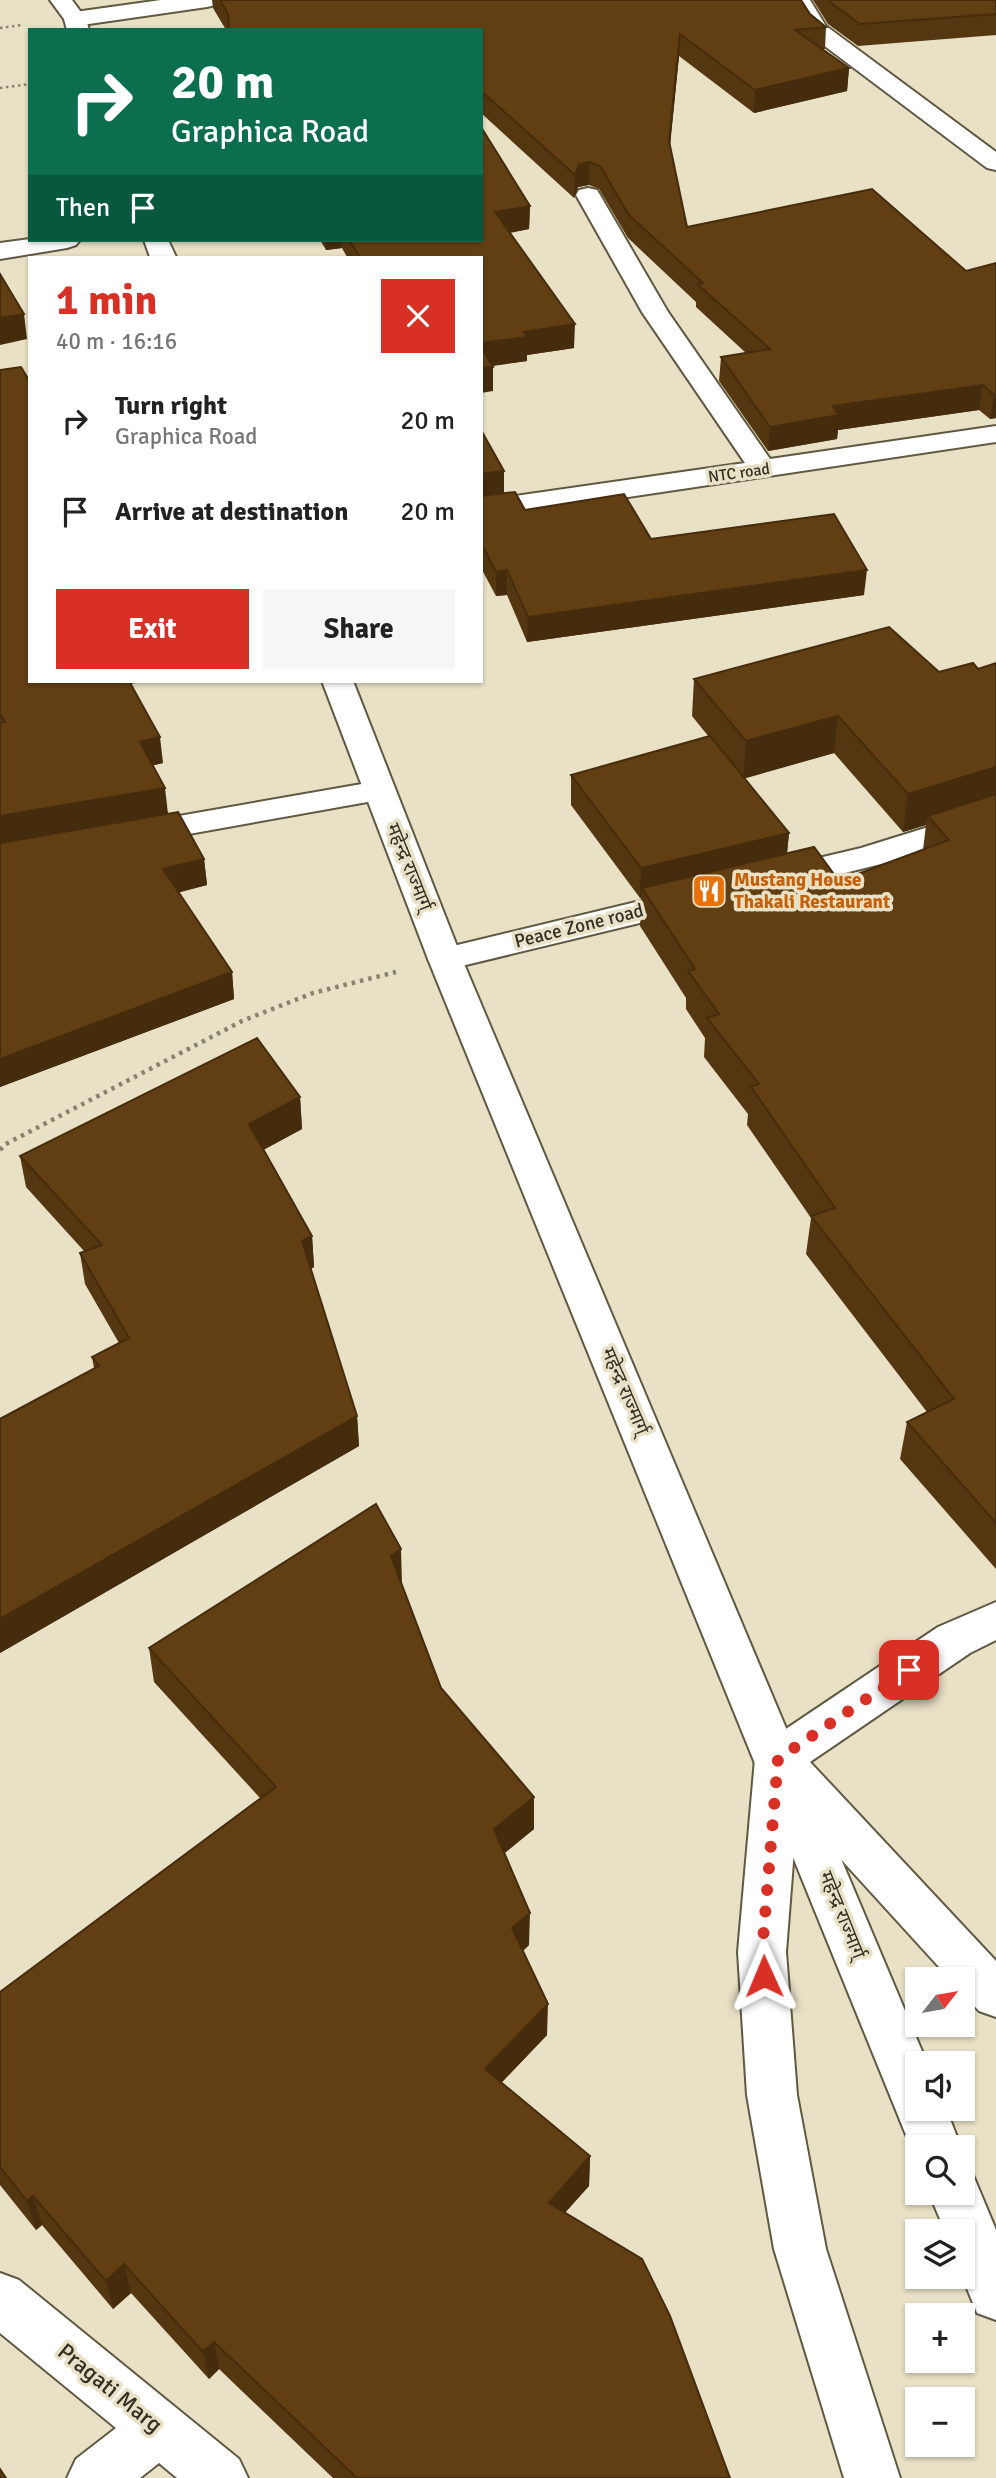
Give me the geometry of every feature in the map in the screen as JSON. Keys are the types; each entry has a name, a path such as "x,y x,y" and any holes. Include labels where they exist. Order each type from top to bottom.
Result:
{"main road":[{"path":"61,0 77,24 207,0"},
{"path":"800,1 818,30 996,163"},
{"path":"588,195 655,312 764,470"},
{"path":"0,251 55,242"},
{"name":"NTC road","path":"483,510 995,435"},
{"name":"महेन्द्र राज्मार्ग्","path":"338,683 445,959 905,2071"},
{"path":"100,840 379,791"},
{"name":"Peace Zone road","path":"445,959 869,857 996,816"},
{"path":"778,1759 954,1640 996,1620"},
{"path":"778,1759 996,1995"},
{"path":"778,1759 762,1952 772,2095 800,2249 872,2478"},
{"path":"960,2205 996,2294"},
{"name":"Pragati Marg","path":"0,2299 220,2478"},
{"path":"95,2478 160,2428"}],"path":[{"path":"0,88 28,84"},
{"path":"0,1150 4,1145 242,1021 313,993 445,959"}],"building":[{"path":"220,0 801,0 810,14 826,27 795,30 849,68 755,90 680,34 669,141 687,227 872,189 966,271 996,263 996,395 983,385 833,406 839,415 770,427 721,357 770,349 697,284 703,283 629,215 600,166 589,162 579,164 575,175 483,93 483,28 229,28 228,14"},
{"path":"829,0 996,0 996,14 860,24"},
{"path":"483,130 530,206 495,212 575,324 524,332 527,337 483,343 483,256 359,256 350,242 483,242"},
{"path":"0,274 24,314 0,318"},
{"path":"483,350 493,367 483,368"},
{"path":"21,367 28,379 28,683 130,683 160,737 140,742 165,788 0,816 0,723 5,722 0,714 0,370"},
{"path":"483,434 504,471 483,474"},
{"path":"515,492 525,510 624,494 651,539 834,514 867,570 528,617 507,570 496,572 483,547 483,496"},
{"path":"889,627 939,672 973,663 978,669 996,663 996,767 908,794 838,716 746,741 694,679"},
{"path":"710,736 789,833 641,868 571,775"},
{"path":"996,794 996,1523 907,1422 954,1399 811,1216 835,1208 751,1087 759,1084 707,1018 719,1014 688,971 695,969 642,888 814,847 839,881 949,840 928,816"},
{"path":"178,812 204,859 163,869 232,972 0,1059 0,843"},
{"path":"257,1038 300,1097 249,1124 312,1236 302,1241 357,1416 0,1619 0,1419 99,1366 92,1357 129,1338 80,1253 102,1245 20,1156"},
{"path":"376,1504 401,1549 391,1556 441,1688 534,1797 494,1829 530,1913 512,1928 548,2004 485,2069 590,2156 549,2203 642,2259 670,2316 730,2478 357,2478 214,2342 203,2352 124,2264 106,2281 33,2196 27,2201 0,2167 0,1992 276,1787 149,1648"}],"place":[{"name":"Mustang House Thakali Restaurant","path":"709,891"}],"route":[{"path":"764,1976 762,1952 778,1759 909,1670"}]}
